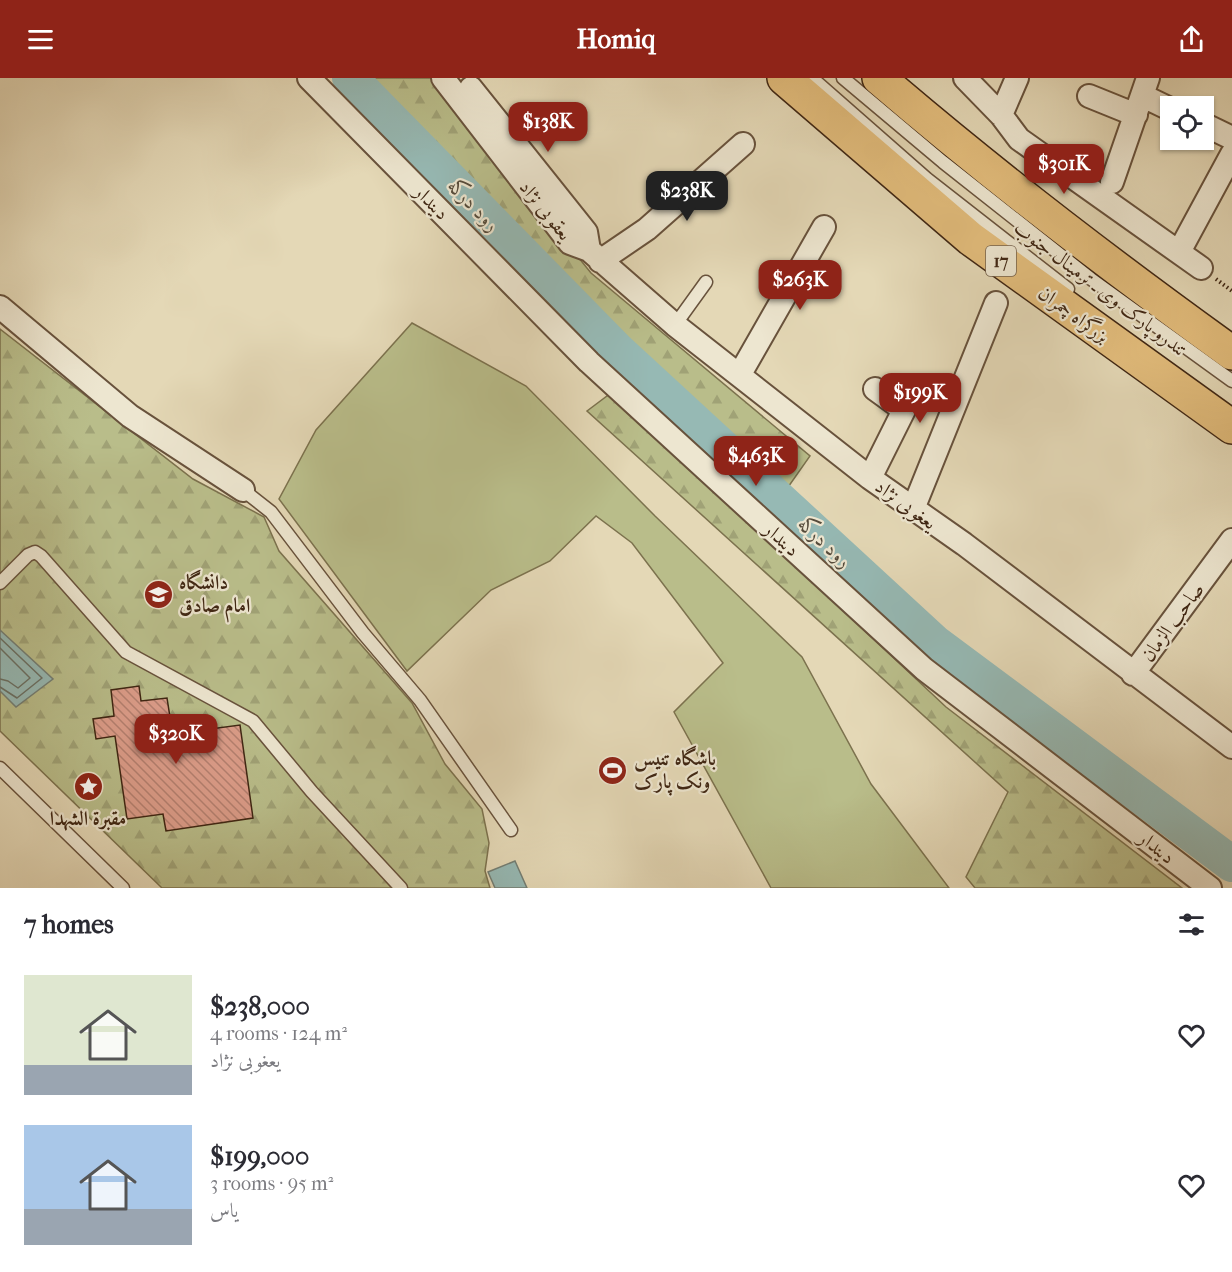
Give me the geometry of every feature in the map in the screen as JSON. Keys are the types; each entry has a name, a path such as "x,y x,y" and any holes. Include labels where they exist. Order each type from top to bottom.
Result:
{"highway":[{"name":"بزرگراه چمران","path":"784,78 971,239 1232,427"},
{"path":"879,78 960,148 1146,291 1232,353"}],"street":[{"name":"دیندار","path":"309,78 589,362 924,669 1210,888"},
{"name":"یعقوبی نژاد","path":"443,78 570,243 594,256"},
{"name":"یعقوبی نژاد","path":"463,78 585,232 594,256"},
{"path":"965,78 1001,115 1019,138 1201,268"},
{"path":"1001,115 1017,78"},
{"path":"1089,96 1142,96 1160,104"},
{"path":"1112,182 1142,96"},
{"path":"1214,129 1232,138"},
{"path":"594,256 647,229 743,144"},
{"path":"1179,252 1232,154"},
{"path":"740,374 824,227"},
{"name":"یعغوبی نژاد","path":"594,256 675,325 870,478 964,544 1232,747"},
{"path":"913,509 996,303"},
{"path":"0,307 130,416 243,490"},
{"path":"870,478 904,411 875,389"},
{"name":"صاحب الزمان","path":"1133,674 1232,540"}],"lane":[{"name":"تندرو پارک وی ـ ترمینال جنوب","path":"812,78 927,179 1083,301"},
{"path":"843,78 943,162 1091,279 1232,381"},
{"path":"675,325 706,282"},
{"path":"243,490 271,513 363,633 420,700 511,830"},
{"path":"0,583 28,555 35,552 41,556 126,652 253,721 312,792 401,888"},
{"path":"0,768 123,888"}],"green space":[{"path":"367,78 433,78 591,273 810,456 786,490 535,254"},
{"path":"412,323 526,386 655,516 802,657 871,784 949,888 771,888 674,712 723,663 632,543 596,516 550,561 491,590 407,671 279,499 316,430"},
{"name":"دانشگاه امام صادق","path":"0,329 193,479 264,517 279,551 412,703 445,764 482,809 489,843 485,871 490,888 162,888 0,731"},
{"path":"611,393 946,707 1182,888 975,888 966,877 1008,792 587,411"}],"water":[{"path":"0,630 53,679 16,707 0,691"},
{"path":"515,861 527,888 495,888 488,872"}],"building":[{"path":"139,686 141,701 167,698 170,717 186,715 188,732 240,725 253,818 166,831 163,814 127,819 115,736 96,739 93,719 114,716 111,690"}],"waterway":[{"name":"رود درکه","path":"350,78 618,351 935,643 1232,864"}],"place":[{"name":"دانشگاه امام صادق","path":"158,594"},
{"name":"باشگاه تنیس ونک پارک","path":"613,770"},
{"name":"مقبرة الشهدا","path":"88,787"}]}
